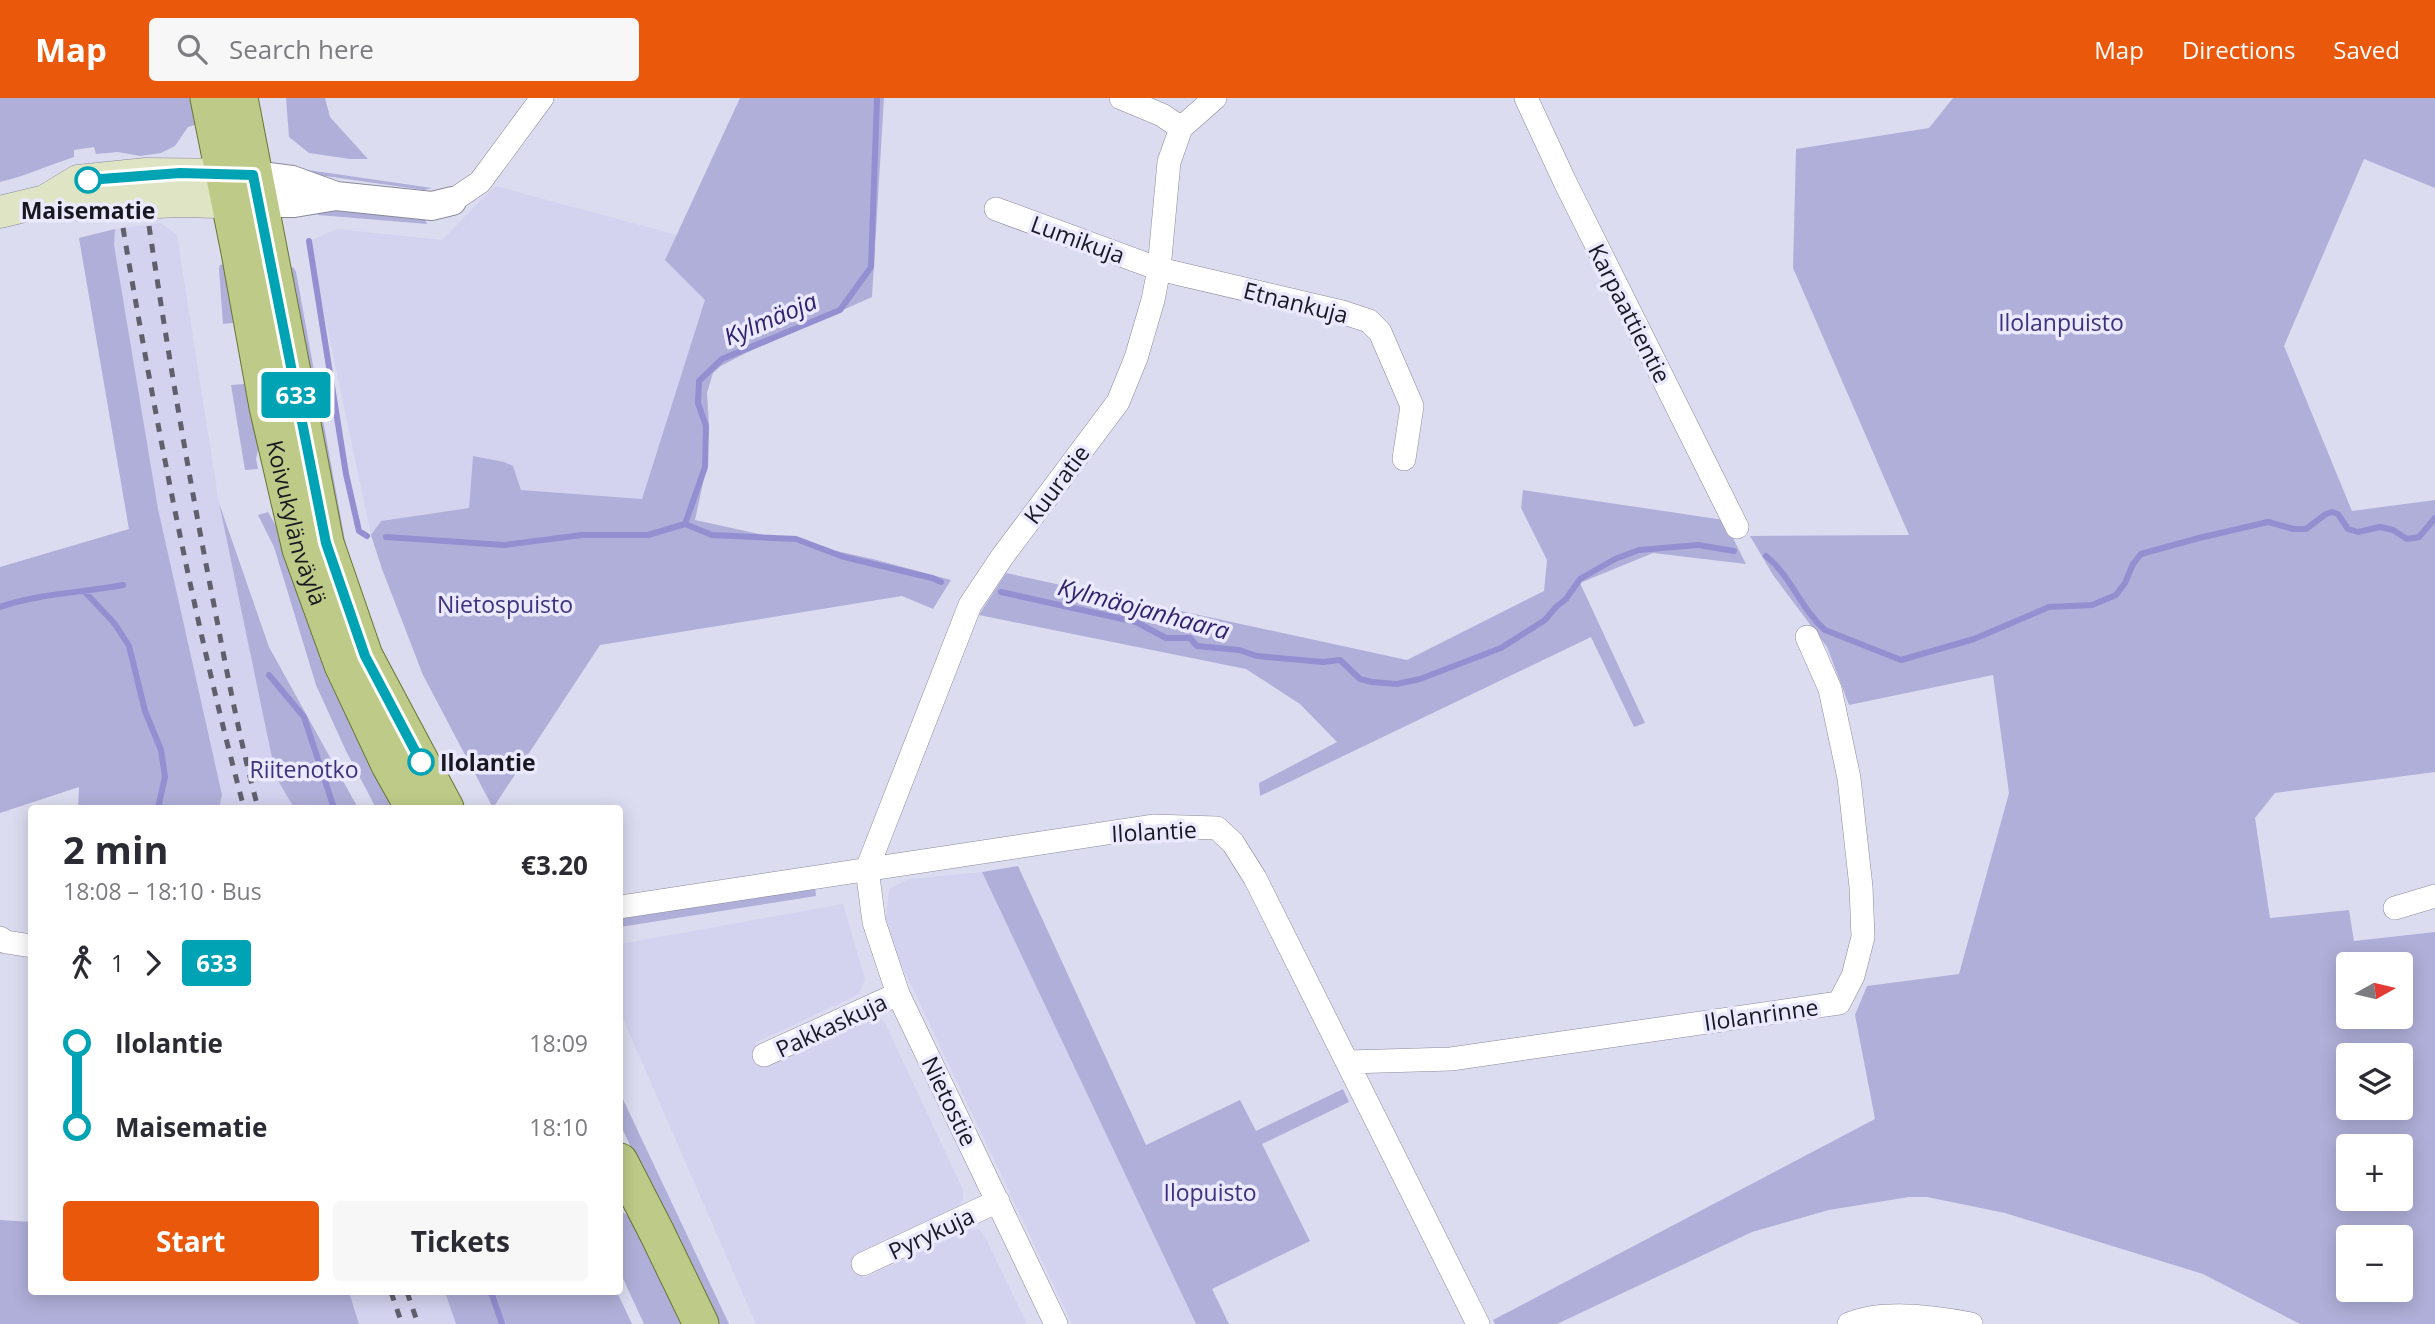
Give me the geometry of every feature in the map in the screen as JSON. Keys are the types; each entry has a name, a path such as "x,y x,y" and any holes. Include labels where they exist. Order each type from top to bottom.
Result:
{"main road":[{"name":"Koivukylänväylä","path":"208,98 241,189 326,543 365,656 444,805"},
{"name":"Koivukylänväylä","path":"240,98 239,252 267,407 300,549 342,665 388,765 411,805"},
{"path":"0,212 45,201 81,205 182,201 241,189"},
{"path":"623,1167 701,1324"}],"street":[{"path":"241,189 292,180 337,196 432,206 452,201 480,182 542,98"},
{"path":"1121,98 1162,115 1181,128"},
{"name":"Kuuratie","path":"867,869 970,605 1002,557 1118,402 1136,358 1159,269 1169,162 1181,128 1215,98"},
{"name":"Karpaattientie","path":"1526,98 1565,183 1737,527"},
{"name":"Lumikuja","path":"996,209 1159,269"},
{"name":"Etnankuja","path":"1159,269 1342,312 1369,321 1380,332 1412,406 1404,459"},
{"name":"Ilolanrinne","path":"1348,1062 1451,1059 1839,1003 1853,976 1863,937 1861,887 1849,778 1830,689 1807,637"},
{"name":"Ilolantie","path":"623,907 1153,826 1217,828 1233,843 1255,878 1478,1324"},
{"name":"Nietostie","path":"867,869 874,922 898,994 1056,1324"},
{"path":"2395,908 2435,896"},
{"path":"0,938 6,942 28,945"},
{"name":"Pakkaskuja","path":"764,1055 898,994"},
{"name":"Pyrykuja","path":"863,1264 998,1201"},
{"path":"1849,1324 1860,1319 1910,1315 1971,1324"}],"shaded area":[{"path":"495,186 677,235 665,260 706,300 642,499 521,490 473,457 469,508 381,521 371,535 309,241 337,229 442,240"},
{"path":"161,223 177,235 219,503 276,777 292,805 191,805 129,529 79,238 115,229"},
{"path":"982,872 1196,1324 1072,1324 900,962 886,918 889,889 909,879"},
{"path":"843,904 865,979 859,994 755,1043 765,1065 870,1014 878,1016 885,1023 963,1190 963,1200 959,1207 852,1259 864,1278 970,1229 980,1230 1027,1324 756,1324 623,1019 623,943"},
{"path":"350,1295 446,1295 456,1324 359,1324"}],"green space":[{"path":"0,98 199,98 204,122 188,127 175,146 161,153 140,156 118,152 96,154 94,147 74,150 74,157 0,182"},
{"path":"286,98 325,98 330,117 368,159 309,153 289,137"},
{"name":"Nietospuisto","path":"740,98 884,98 872,297 746,353 713,373 707,393 709,425 706,469 695,520 873,559 951,580 933,609 902,596 600,645 495,805 491,805 423,675 371,535 381,521 469,508 473,456 513,466 521,490 642,499 705,300 665,260"},
{"name":"Ilolanpuisto","path":"1953,98 2435,98 2435,188 2364,159 2284,346 2352,511 2435,500 2435,772 2275,793 2255,818 2270,918 2349,910 2354,941 2435,932 2435,1324 2300,1324 2203,1274 2005,1213 1927,1197 1909,1197 1829,1210 1752,1232 1557,1324 1495,1324 1493,1320 1875,1119 1855,1015 1867,986 1959,974 2009,793 1993,675 1849,705 1827,647 1773,575 1750,536 1909,535 1793,268 1796,149 1929,128"},
{"path":"301,168 432,188 424,190 311,174"},
{"path":"319,208 424,217 427,224 318,215 316,210"},
{"path":"115,229 114,245 158,509 222,795 220,805 78,805 79,787 0,813 0,567 129,529 79,238"},
{"path":"229,262 233,323 223,324 219,269 220,265"},
{"path":"289,266 296,272 346,546 380,646 429,738 400,701 341,570"},
{"path":"244,384 262,432 256,459 258,469 245,470 231,385"},
{"path":"1523,490 1724,520 1746,564 1653,553 1580,583 1645,723 1634,727 1591,637 1260,796 1259,783 1337,742 1300,704 1246,669 979,615 1006,573 1407,660 1544,591 1547,560 1521,508"},
{"name":"Riitenotko","path":"219,503 269,647 356,805 292,805 276,777"},
{"path":"268,512 279,531 403,805 374,805 346,751 316,685 274,547 258,515"},
{"name":"Ilopuisto","path":"1018,866 1146,1145 1240,1100 1256,1131 1343,1089 1349,1102 1262,1144 1310,1241 1212,1289 1229,1324 1196,1324 982,872"},
{"path":"815,887 816,896 623,927 623,919"},
{"path":"623,1099 729,1324 715,1324 623,1130"},
{"path":"623,1212 637,1223 689,1324 644,1324 623,1278"},
{"path":"0,1220 28,1222 28,1295 350,1295 359,1324 0,1324"},
{"path":"446,1295 618,1295 632,1324 456,1324"}],"waterway":[{"name":"Kylmäoja","path":"386,537 504,545 582,535 648,535 685,524 705,467 706,426 698,403 699,381 722,359 840,310 871,267 877,98"},
{"path":"309,241 346,474 359,531 367,536"},
{"name":"Kylmäojanhaara","path":"1766,556 1825,630 1901,660 1974,639 2049,607 2092,605 2116,595 2141,554 2199,538 2268,522 2294,529 2306,529 2332,512 2338,514 2348,529 2358,532 2380,527 2393,530 2407,539 2419,537 2435,518"},
{"name":"Kylmäojanhaara","path":"685,524 712,535 796,539 844,557 941,582"},
{"name":"Kylmäojanhaara","path":"1001,592 1136,622 1166,638 1190,638 1197,646 1239,650 1257,656 1323,662 1340,660 1360,679 1397,684 1420,679 1501,648 1545,620 1566,599 1580,579 1615,559 1639,550 1698,545 1734,551"},
{"name":"Kylmäoja","path":"0,607 46,596 123,585"},
{"path":"85,592 115,624 129,646 145,711 161,750 165,777 159,805"},
{"path":"269,675 304,717 333,805"},
{"path":"492,1295 502,1324"}],"railway":[{"path":"149,226 205,558 234,707 257,805"},
{"path":"123,228 177,520 208,664 243,805"},
{"path":"392,1295 402,1324"},
{"path":"408,1295 418,1324"}],"bus line":[{"name":"633","path":"88,180 146,174 253,175 326,543 365,656 421,762"}],"place":[{"name":"Maisematie","path":"88,180"},
{"name":"Ilolantie","path":"421,762"}]}
